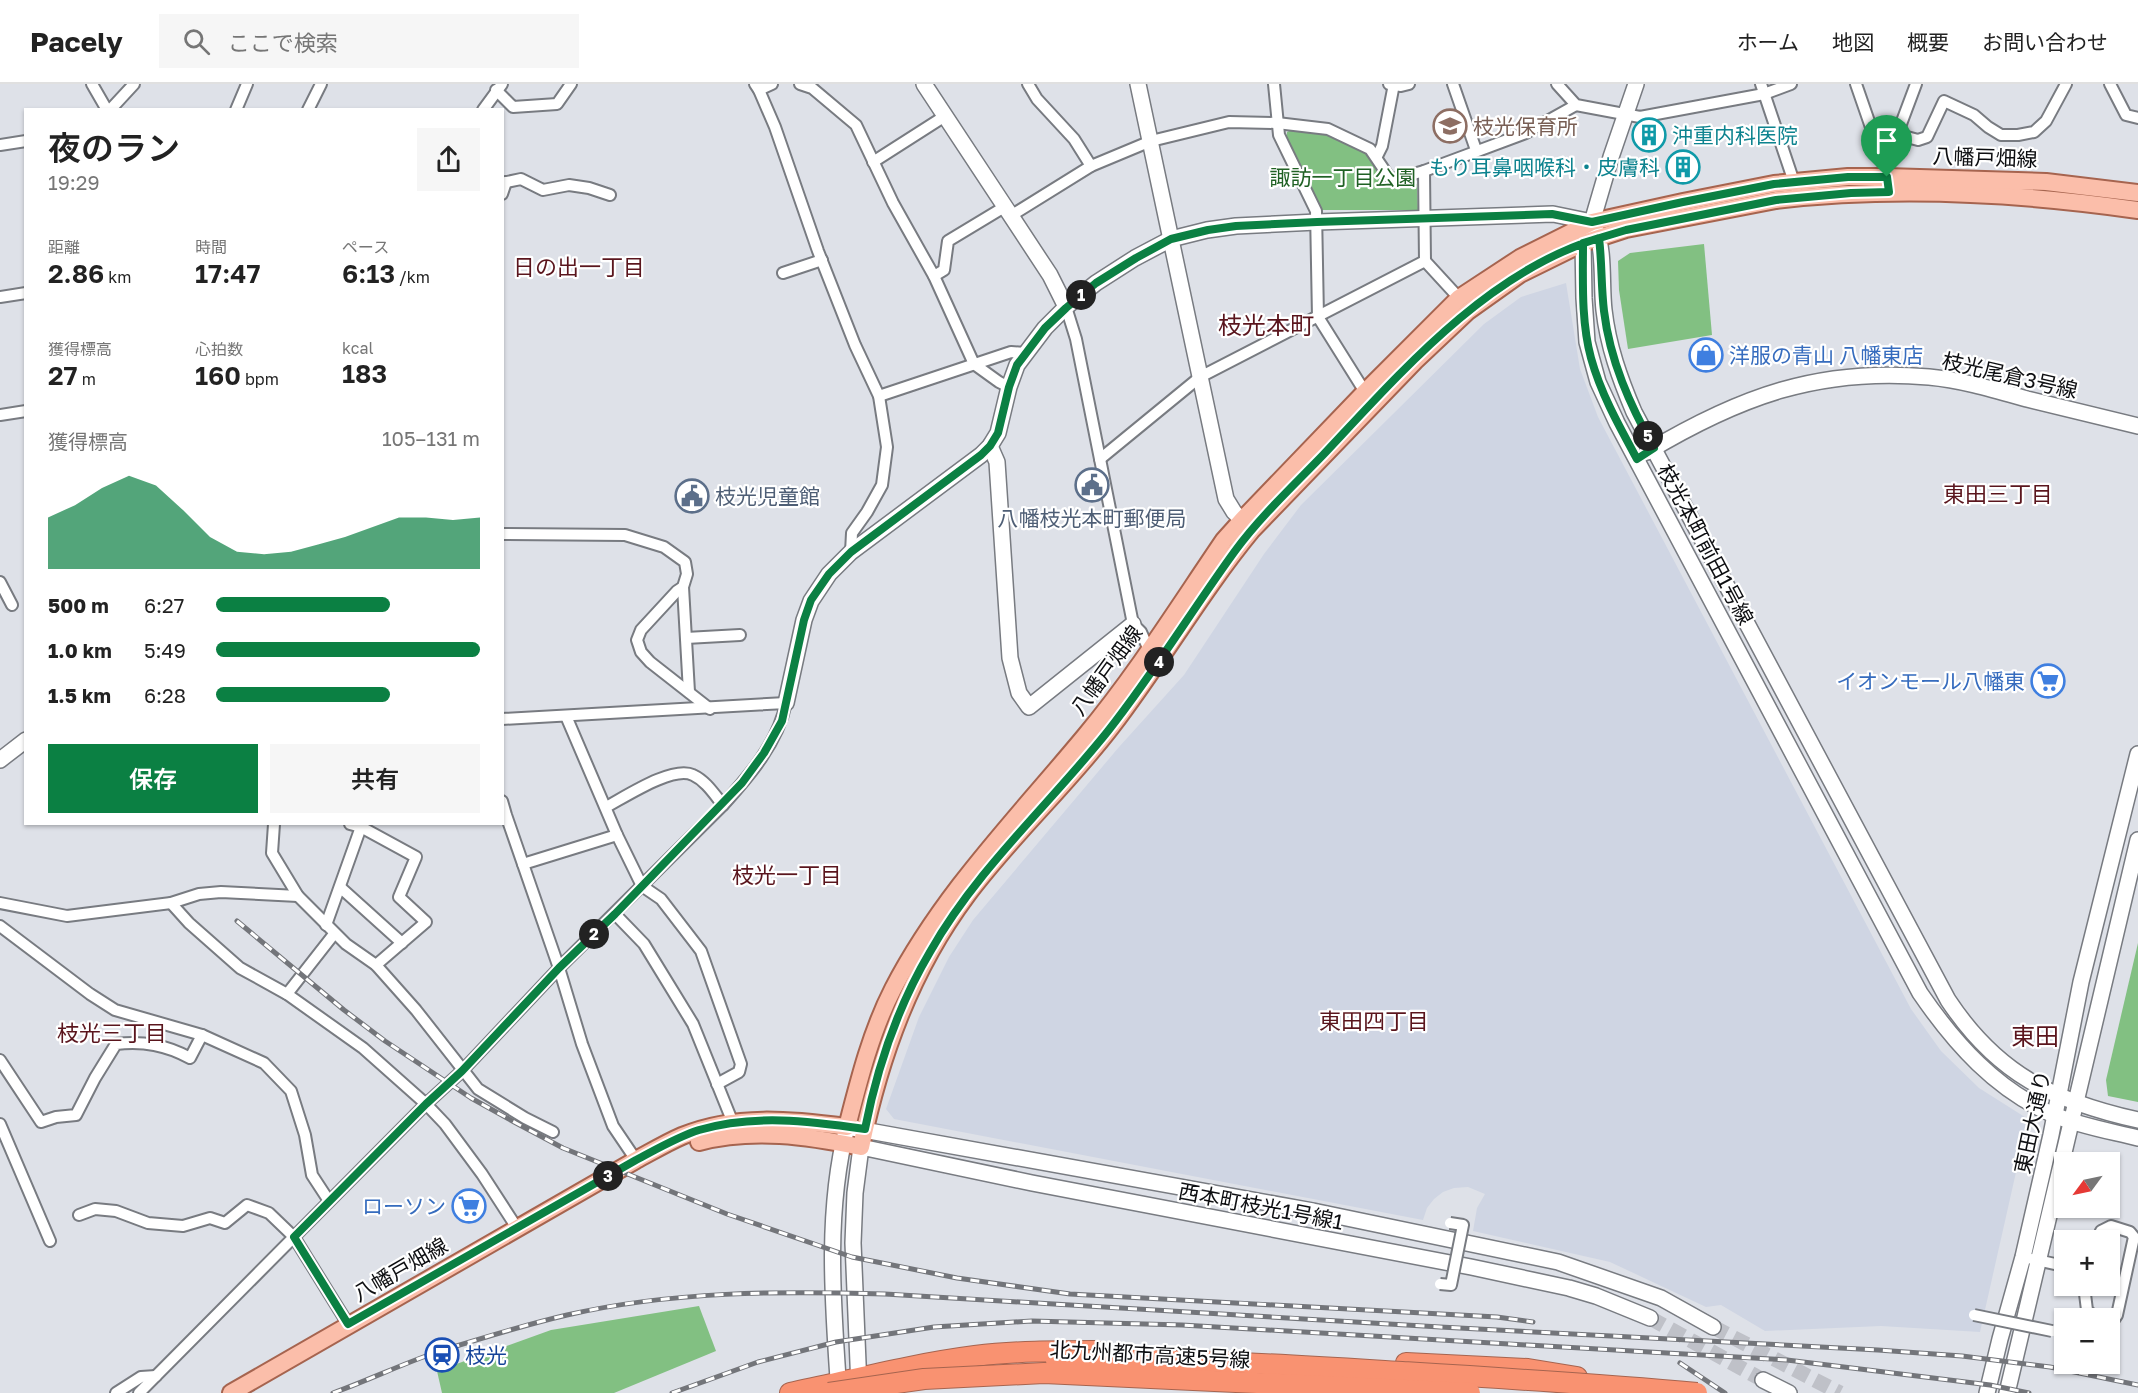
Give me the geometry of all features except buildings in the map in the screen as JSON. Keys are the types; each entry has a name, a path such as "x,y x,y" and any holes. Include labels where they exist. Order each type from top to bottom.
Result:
{"highway":[{"path":"790,1393 835,1390 859,1385 952,1375 1055,1356 1322,1367 1611,1385 1698,1393"},
{"name":"北九州都市高速5号線","path":"835,1390 924,1379 1044,1373 1470,1393"}],"main road":[{"name":"八幡戸畑線","path":"1886,177 2138,210"},
{"name":"八幡戸畑線","path":"252,1393 492,1254 684,1147 718,1137 758,1134 804,1137 861,1147 878,1072 917,975 939,936 984,874 1081,765 1112,726 1160,661 1235,550 1247,525 1365,392 1459,298 1520,258 1596,230 1626,230 1796,189 1886,177 2046,182 2138,193"},
{"name":"八幡戸畑線","path":"231,1393 348,1324 682,1136 734,1123 773,1119 847,1127 865,1061 883,1011 893,989 928,930 965,877 1086,736 1149,650 1224,540 1247,525 1468,311 1520,274 1583,243 1596,230"}],"street":[{"path":"92,84 108,108"},
{"path":"111,108 134,84"},
{"path":"237,108 247,84"},
{"path":"309,108 321,84"},
{"path":"484,108 499,87 513,107 557,104 571,84"},
{"path":"772,84 757,87 775,128 855,345 879,396 887,447 882,485 852,533 851,552"},
{"path":"800,84 812,88 856,125 873,162 934,276 974,364 1009,387"},
{"path":"924,84 1009,210 1050,275 1066,308 1076,339 1133,624 1141,632 1149,650"},
{"path":"1028,84 1037,99 1074,139 1091,166"},
{"path":"1138,84 1226,500 1247,525"},
{"path":"1274,84 1279,135 1316,211 1318,317 1365,392"},
{"path":"1377,156 1382,146 1392,85 1409,84"},
{"path":"1453,84 1476,150"},
{"path":"1557,84 1576,105"},
{"name":"枝光本町前田1号線","path":"1635,84 1625,113 1596,230 1609,342 1619,377 1634,412 1948,1000 1965,1026 2003,1063 2022,1077 2076,1103 2138,1120"},
{"path":"934,276 944,270 948,241 1091,166 1151,141 1229,122 1277,123 1328,129 1370,149 1377,156 1389,177 1396,179 1526,133 1576,105 1640,117 1791,84"},
{"path":"1856,84 1886,177"},
{"path":"1886,177 1888,156 1916,84"},
{"path":"1896,134 1918,140 1927,137 1944,101 1974,115 2001,135 2034,132 2046,122 2066,84"},
{"path":"2110,84 2126,115 2138,118"},
{"path":"1763,89 1796,189"},
{"path":"873,162 945,116"},
{"path":"0,145 24,141"},
{"path":"1424,171 1425,261 1459,298"},
{"path":"504,183 521,179 543,190 569,185 589,188 610,195"},
{"path":"139,1393 426,1104 462,1071 559,968 723,805 742,783 764,753 782,721 804,620 811,600 829,574 851,552 990,446 998,433 1017,365 1045,328 1066,308 1116,270 1171,239 1208,230 1236,226 1317,222 1552,214 1596,230"},
{"name":"枝光本町前田1号線","path":"1583,243 1585,319 1591,357 1598,382 1617,423 1920,993 1941,1024 1990,1076 2010,1090 2055,1115 2138,1138"},
{"path":"783,273 822,260"},
{"path":"1100,459 1200,377 1425,261"},
{"path":"0,297 24,293"},
{"path":"879,396 1011,352 1025,353"},
{"name":"枝光尾倉3号線","path":"1637,459 1711,417 1753,400 1790,387 1856,376 1931,378 1990,389 2138,426"},
{"path":"0,415 24,411"},
{"path":"990,446 997,462 1010,658 1019,693 1029,707 1133,624"},
{"path":"504,534 625,535 664,547 685,562 687,574 683,587 689,693"},
{"path":"0,582 12,605"},
{"path":"683,587 640,630 637,640 641,652 650,662 710,709"},
{"path":"686,638 740,635"},
{"path":"504,719 786,703"},
{"path":"566,716 617,835 642,886 661,899 701,951 741,1064 739,1072 717,1084"},
{"path":"3,753 24,741"},
{"name":"東田大通り","path":"1987,1393 2023,1257 2060,1096 2081,982 2137,764"},
{"path":"606,807 669,775 690,773 704,782 723,805"},
{"path":"504,808 559,968 582,1044 613,1126 636,1160"},
{"path":"274,825 272,853 298,896 334,934 376,965 416,1010 478,1089 553,1132"},
{"path":"326,925 341,888 358,825 416,857 399,897 426,922 376,965"},
{"path":"523,864 617,835"},
{"name":"東田大通り","path":"2007,1393 2138,840"},
{"path":"341,888 402,943"},
{"path":"0,903 67,916 171,903 199,894 298,896"},
{"path":"171,903 189,923 240,968 287,994 363,1048 426,1104 445,1124 482,1174 517,1228"},
{"path":"615,914 644,944 693,1024 734,1123"},
{"path":"0,926 90,994 115,1010 202,1035 264,1063 291,1091 305,1135 312,1175 329,1201"},
{"path":"287,994 334,934"},
{"path":"0,1060 41,1122 56,1117 76,1115 116,1044 134,1042 172,1048 190,1058 202,1035"},
{"path":"0,1124 50,1241"},
{"path":"835,1390 832,1236 836,1186 847,1127"},
{"name":"西本町枝光1号線1","path":"847,1127 1313,1211 1558,1262 1661,1298 1713,1327"},
{"name":"西本町枝光1号線1","path":"861,1147 1066,1190 1471,1267 1569,1288 1614,1302 1650,1318"},
{"name":"八幡戸畑線","path":"859,1385 853,1243 855,1193 861,1147"},
{"path":"79,1215 95,1209 116,1211 148,1222 183,1226 210,1218 225,1223 246,1205 268,1213 294,1237 348,1324"},
{"path":"1440,1284 1451,1285 1463,1225 1450,1223"},
{"path":"2103,1230 2110,1226 2130,1232 2134,1237 2119,1308"},
{"path":"1471,1267 1475,1245"},
{"path":"2023,1257 2054,1264"},
{"path":"1974,1315 2052,1331"},
{"path":"116,1393 141,1377 156,1376"},
{"path":"1763,1380 1789,1393"}],"shaded area":[{"path":"1566,283 1580,369 1598,417 1911,1009 1941,1051 1979,1088 2028,1119 1980,1332 1881,1326 1765,1331 1721,1305 1706,1307 1610,1262 1473,1231 1477,1208 1485,1194 1468,1187 1443,1192 1427,1208 1423,1220 894,1119 886,1109 919,1017 949,957 973,920 1119,747 1184,675 1264,554 1301,505 1484,324 1521,297"}],"green space":[{"name":"諏訪一丁目公園","path":"1291,130 1331,136 1360,148 1370,157 1385,182 1393,185 1417,184 1418,210 1321,210 1286,140 1287,132"},
{"path":"1704,244 1712,335 1628,349 1619,290 1618,261 1630,253"},
{"path":"2138,943 2138,1102 2108,1096 2106,1080"},
{"path":"699,1306 716,1351 614,1393 442,1393 437,1371 551,1330"}],"tunnel":[{"path":"1650,1318 1763,1380"},
{"path":"1713,1327 1840,1393"}],"railway":[{"path":"237,921 385,1041 471,1098 516,1123 563,1148 727,1214 852,1257 957,1278 1070,1294 1497,1317 1533,1322"},
{"path":"333,1393 440,1351 567,1315 646,1301 765,1293 885,1294 1878,1350 1962,1356 2050,1367 2138,1385"},
{"path":"672,1393 758,1362 836,1342 934,1327 1032,1321 1182,1325 1787,1360 1990,1385 2029,1393"},
{"path":"1680,1363 1725,1393"}],"place":[{"name":"枝光保育所","path":"1450,126"},
{"name":"沖重内科医院","path":"1649,135"},
{"name":"もり耳鼻咽喉科・皮膚科","path":"1683,167"},
{"name":"洋服の青山 八幡東店","path":"1706,355"},
{"name":"八幡枝光本町郵便局","path":"1092,485"},
{"name":"枝光児童館","path":"692,496"},
{"name":"イオンモール八幡東","path":"2048,681"},
{"name":"ローソン","path":"469,1206"},
{"name":"枝光","path":"442,1355"}],"district":[{"name":"日の出一丁目","path":"579,266"},
{"name":"枝光本町","path":"1266,324"},
{"name":"東田三丁目","path":"1998,493"},
{"name":"枝光一丁目","path":"787,874"},
{"name":"東田四丁目","path":"1374,1020"},
{"name":"枝光三丁目","path":"112,1032"},
{"name":"東田","path":"2035,1035"}],"route":[{"path":"1887,177 1848,177 1774,184 1592,222 1552,214 1236,226 1171,239 1096,283 1045,328 1017,365 998,433 990,446 851,552 829,574 811,600 804,620 782,721 764,753 742,783 723,805 559,968 462,1071 426,1104 294,1237 348,1324 664,1144 682,1136 713,1126 773,1119 865,1129 886,1048 917,975 952,915 1014,838 1081,765 1112,726 1160,661 1235,550 1348,428 1414,361 1468,311 1520,274 1553,256 1583,243 1599,238 1601,281 1609,342 1619,377 1634,412 1654,448 1637,459 1598,382 1587,342 1583,243 1599,238 1626,230 1776,200 1889,192 1887,177"}]}
